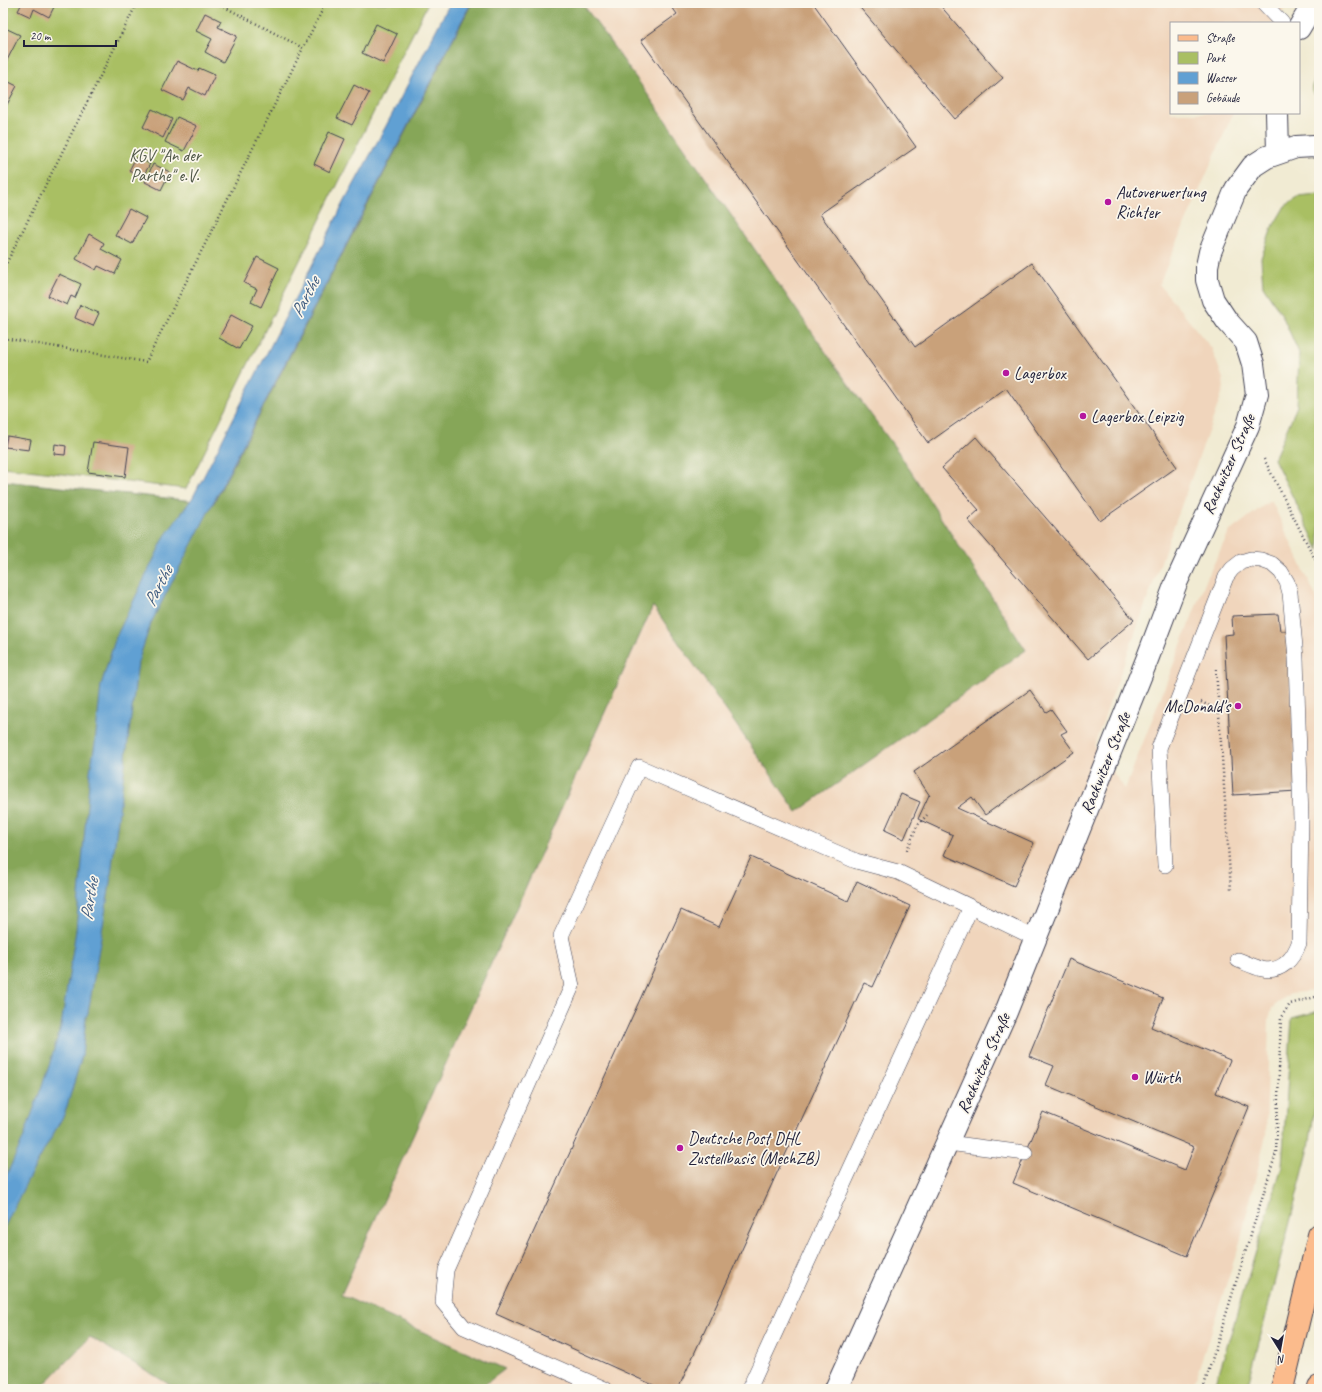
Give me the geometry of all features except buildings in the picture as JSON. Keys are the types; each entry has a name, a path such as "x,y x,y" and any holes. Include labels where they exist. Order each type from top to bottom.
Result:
{"main road":[{"path":"1282,1389 1319,1235"}],"street":[{"path":"1277,114 1278,152"},
{"name":"Rackwitzer Straße","path":"836,1389 1006,1012 1148,657 1176,583 1248,426 1257,394 1253,364 1246,342 1226,321 1213,300 1207,280 1207,266 1210,252 1236,189 1253,166 1266,157 1296,147 1314,146 1319,148"}],"lane":[{"path":"1263,3 1281,22"},
{"path":"1165,865 1159,748 1226,577 1232,568 1241,562 1251,559 1262,560 1272,564 1281,572 1287,582 1290,593 1293,622 1296,658 1301,820 1299,943 1295,954 1287,963 1280,967 1262,969 1238,960"},
{"path":"605,1389 464,1328 442,1302 446,1270 572,986 561,936 639,767 856,861 898,872 1035,938"},
{"path":"749,1389 971,907"},
{"path":"948,1142 1026,1153"}],"path":[{"path":"3,270 138,3"},
{"path":"217,3 303,48"},
{"path":"3,338 146,362 326,3"},
{"path":"1269,468 1319,567"},
{"path":"1216,668 1231,890"},
{"path":"1203,1389 1276,1153 1281,1017 1290,1004 1319,996"}],"shaded area":[{"path":"582,3 1288,3 1276,22 1170,22 1170,114 1233,114 1159,284 1212,349 1223,379 1224,388 1094,746 1125,789 1207,578 1229,532 1271,500 1318,601 1319,991 1290,993 1272,1008 1269,1019 1266,1135 1240,1242 1192,1389 479,1389 505,1369 341,1295 653,606 797,812 1026,650 899,453 836,367 639,82"},
{"path":"90,1337 177,1389 40,1389"}],"green space":[{"name":"KGV \"An der Parthe\" e.V.","path":"3,3 428,3 186,489 3,467"},
{"path":"472,3 582,3 639,82 836,367 899,453 1026,650 797,812 653,606 341,1295 505,1369 479,1389 177,1389 90,1337 40,1389 3,1389 3,481 214,503"},
{"path":"1319,57 1319,100 1312,91"},
{"path":"1319,196 1319,274 1314,318 1319,319 1319,550 1274,459 1297,406 1299,353 1282,315 1263,286 1261,258 1272,228 1285,206 1298,198"},
{"path":"1319,1011 1319,1077 1309,1148 1247,1389 1214,1389 1282,1166 1292,1018"}],"water":[{"name":"Parthe","path":"450,3 471,3 151,623 138,662 109,890 88,1013 86,1017 82,1056 65,1113 27,1181 3,1230 3,1183 23,1139 49,1066 61,1026 76,930 90,771 95,744 101,685 116,637 165,536 193,497 346,199"}],"place":[{"name":"Autoverwertung Richter","path":"1108,202"},
{"name":"Lagerbox","path":"1006,373"},
{"name":"Lagerbox Leipzig","path":"1083,416"},
{"name":"McDonald's","path":"1238,706"},
{"name":"Würth","path":"1135,1077"},
{"name":"Deutsche Post DHL Zustellbasis (MechZB)","path":"680,1148"}]}
